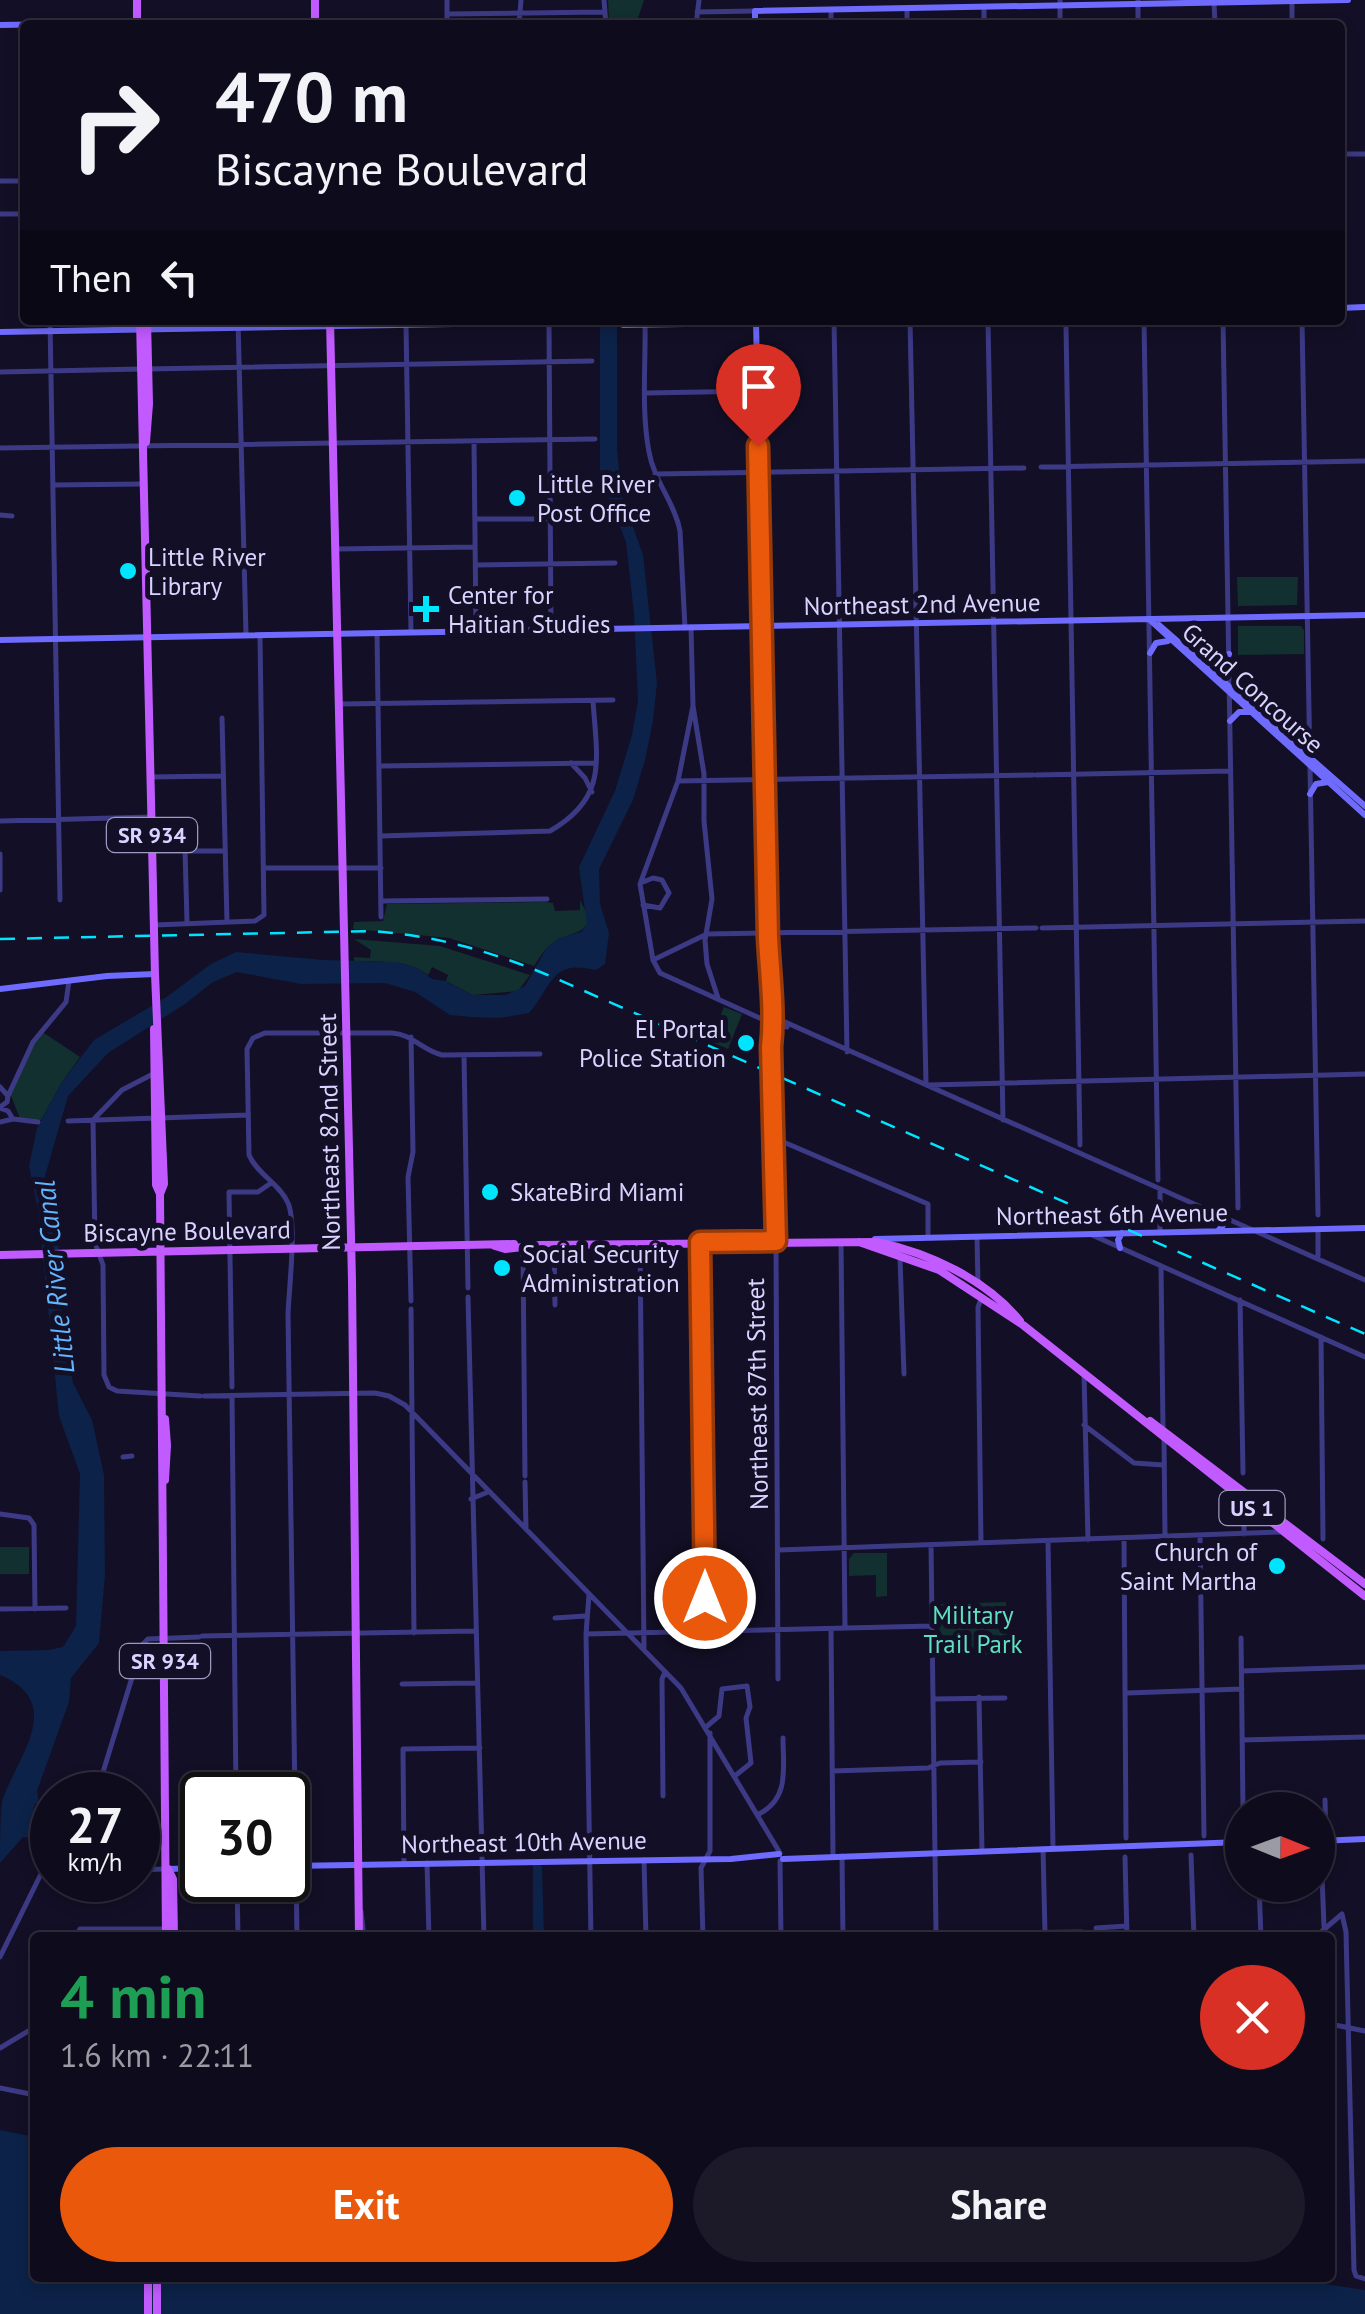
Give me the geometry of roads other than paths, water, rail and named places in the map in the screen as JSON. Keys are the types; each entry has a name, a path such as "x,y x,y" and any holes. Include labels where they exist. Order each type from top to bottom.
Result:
{"main road":[{"path":"144,325 148,432 144,446"},
{"name":"Northeast 82nd Street","path":"330,325 352,1249 361,1932"},
{"name":"SR 934","path":"144,446 170,1932"},
{"path":"156,1024 158,1118"},
{"name":"Biscayne Boulevard","path":"0,1254 505,1248 616,1244 630,1240 640,1244 876,1242 945,1265 978,1285 1023,1324"},
{"name":"Biscayne Boulevard","path":"859,1242 948,1274 1023,1324 1365,1585"},
{"name":"Biscayne Boulevard","path":"1164,1433 1244,1502 1365,1596"},
{"path":"1283,1532 1300,1533"},
{"path":"1351,1584 1365,1585"},
{"path":"148,2282 148,2314"},
{"path":"157,2282 158,2314"}],"street":[{"path":"446,0 447,20"},
{"path":"519,20 521,0"},
{"path":"604,0 605,20"},
{"path":"697,20 699,0"},
{"path":"698,12 1348,0"},
{"path":"984,7 984,20"},
{"path":"907,8 907,20"},
{"path":"831,10 831,20"},
{"path":"755,11 756,20"},
{"path":"447,14 603,12"},
{"path":"50,325 60,900"},
{"path":"0,332 144,325"},
{"path":"239,325 246,635"},
{"path":"406,325 411,632"},
{"path":"548,325 551,630"},
{"path":"646,325 647,437 655,474 678,518 680,531 712,899 707,964 718,998"},
{"name":"Northeast 87th Street","path":"755,325 776,1241 778,1679"},
{"path":"834,325 847,1052"},
{"path":"910,325 926,1086"},
{"path":"988,325 1003,1120"},
{"path":"1144,325 1158,1180"},
{"path":"1223,325 1238,1208"},
{"path":"1302,325 1318,1215"},
{"path":"1066,327 1080,1145"},
{"path":"0,372 592,361"},
{"path":"646,393 758,392"},
{"path":"0,448 595,438"},
{"path":"474,441 476,632"},
{"path":"1041,467 1365,460"},
{"path":"655,474 1024,468"},
{"path":"660,488 672,474"},
{"path":"52,485 145,484"},
{"path":"0,515 12,516"},
{"path":"475,519 551,519"},
{"path":"334,549 475,546"},
{"path":"475,566 615,563"},
{"name":"Northeast 2nd Avenue","path":"0,640 1365,615"},
{"path":"1181,644 1178,629 1187,619"},
{"name":"Grand Concourse","path":"1149,620 1290,740 1365,815"},
{"name":"Grand Concourse","path":"1149,620 1210,670 1250,712 1365,806"},
{"path":"376,633 381,917"},
{"path":"154,925 262,918 260,635"},
{"path":"1150,652 1156,643 1170,641"},
{"path":"1210,670 1222,667 1229,654"},
{"path":"337,704 613,700"},
{"path":"380,836 550,831 579,810 595,786 592,701"},
{"path":"693,706 678,781 640,884 653,960 660,973 1365,1280"},
{"path":"1230,721 1240,712 1250,712"},
{"path":"222,718 227,922"},
{"path":"1290,740 1300,740 1309,731"},
{"path":"379,766 595,762"},
{"path":"571,763 592,792"},
{"path":"678,781 1230,771"},
{"path":"150,777 223,776"},
{"path":"1310,794 1316,784 1328,782"},
{"path":"0,821 151,817"},
{"path":"186,850 187,924"},
{"path":"152,851 224,850"},
{"path":"0,854 0,890"},
{"path":"264,868 380,868"},
{"path":"640,884 647,878 662,880 669,893 660,908 643,906"},
{"path":"381,901 547,900"},
{"path":"653,960 707,934 1365,921"},
{"path":"0,989 155,974"},
{"path":"14,1119 3,1109 13,1083 33,1042 69,998 69,981"},
{"path":"293,1772 290,1208 250,1159 247,1054 251,1040 265,1033 398,1033 434,1053 540,1054"},
{"path":"411,1038 413,1152 408,1177 414,1632"},
{"path":"464,1055 468,1288"},
{"path":"153,1074 122,1090 94,1120 95,1243 102,1264 104,1375 110,1387 123,1392 202,1396 382,1394 405,1405 690,1699 782,1857 781,1932"},
{"path":"926,1086 1365,1074"},
{"path":"8,1099 2,1088 13,1083"},
{"path":"68,1121 248,1115"},
{"path":"0,1122 38,1122"},
{"path":"774,1138 928,1204 928,1237"},
{"path":"232,1387 229,1192 256,1192 271,1184"},
{"path":"1160,1189 1160,1232"},
{"path":"1217,1231 1223,1225 1221,1215"},
{"name":"Northeast 6th Avenue","path":"859,1242 928,1237 1365,1228"},
{"path":"1318,1229 1318,1258"},
{"path":"1284,1243 1286,1230"},
{"path":"1120,1248 1118,1240 1122,1233"},
{"path":"1090,1234 1365,1357"},
{"path":"977,1236 978,1285"},
{"path":"840,1240 845,1628"},
{"path":"700,1242 706,1633"},
{"path":"640,1244 644,1651"},
{"path":"554,1245 555,1305"},
{"path":"521,1246 526,1530"},
{"path":"900,1255 904,1374"},
{"path":"1161,1266 1164,1537"},
{"path":"981,1542 978,1306 982,1297"},
{"path":"468,1298 484,1932"},
{"path":"1240,1300 1242,1473"},
{"path":"1321,1337 1323,1539"},
{"path":"1084,1371 1088,1540"},
{"path":"232,1396 236,1772"},
{"path":"1084,1425 1134,1463 1164,1465"},
{"path":"123,1456 132,1456"},
{"path":"471,1499 488,1492"},
{"path":"1244,1502 1244,1534"},
{"path":"0,1514 29,1518 34,1525 36,1608"},
{"path":"778,1550 1283,1532"},
{"path":"1200,1536 1204,1836"},
{"path":"1124,1538 1126,1838"},
{"path":"1048,1541 1053,1848"},
{"path":"931,1545 936,1932"},
{"path":"589,1595 586,1634 591,1932"},
{"path":"0,1610 66,1608"},
{"path":"555,1618 586,1616"},
{"path":"586,1634 932,1626"},
{"path":"830,1629 832,1772 842,1932"},
{"path":"103,1772 138,1652 147,1639 475,1632"},
{"path":"1242,1638 1243,1792"},
{"path":"1242,1671 1365,1668"},
{"path":"662,1796 665,1672"},
{"path":"402,1684 476,1683"},
{"path":"703,1932 701,1868 710,1851 708,1730 719,1716 722,1689 748,1686 750,1708 746,1718 752,1763 736,1775"},
{"path":"1126,1693 1242,1688"},
{"path":"980,1698 982,1852"},
{"path":"934,1699 1004,1698"},
{"path":"1242,1740 1365,1736"},
{"path":"758,1814 772,1808 780,1794 783,1738"},
{"path":"404,1864 404,1749 480,1748"},
{"path":"832,1772 981,1762"},
{"path":"1335,1840 1365,1839"},
{"name":"Northeast 10th Avenue","path":"310,1865 761,1858 1225,1843"},
{"path":"1043,1849 1045,1932"},
{"path":"1191,1855 1194,1932"},
{"path":"1125,1857 1127,1932"},
{"path":"644,1860 646,1932"},
{"path":"427,1863 429,1932"},
{"path":"160,1869 180,1869"},
{"path":"0,1957 30,1892"},
{"path":"238,1902 238,1932"},
{"path":"294,1902 297,1932"},
{"path":"1260,1902 1261,1932"},
{"path":"1323,1902 1324,1928"},
{"path":"1320,1932 1342,1914 1356,2276 1365,2280"},
{"path":"1096,1928 1127,1926"},
{"path":"78,1932 148,1932"},
{"path":"1335,2025 1365,2031"},
{"path":"0,2048 30,2030"},
{"path":"0,2088 30,2094"}],"water":[{"name":"Little River Canal","path":"600,325 617,325 621,493 643,555 657,683 645,760 633,800 599,869 600,904 609,933 605,964 596,970 561,971 529,1013 500,1018 450,1015 415,992 385,983 301,984 237,972 213,982 108,1053 68,1096 45,1176 57,1215 62,1319 73,1383 92,1420 104,1475 105,1575 99,1643 71,1678 69,1702 44,1772 30,1772 30,1838 23,1837 0,1863 2,1801 26,1749 34,1716 31,1700 20,1687 0,1675 0,1651 63,1647 76,1626 80,1474 59,1416 38,1209 29,1166 37,1128 62,1082 94,1040 236,952 396,962 418,968 432,979 446,981 473,995 506,995 525,986 547,947 559,938 581,932 587,925 579,867 615,791 638,701 626,542 600,475"},
{"path":"533,1863 542,1866 544,1932 533,1932"},
{"path":"0,2130 30,2136 30,2282 1312,2282 1365,2290 1365,2314 0,2314"}],"railway":[{"path":"0,939 373,931 467,947 557,979 1365,1334"}],"place":[{"name":"Little River Post Office","path":"517,498"},
{"name":"Little River Library","path":"128,571"},
{"name":"Center for Haitian Studies","path":"426,609"},
{"name":"El Portal Police Station","path":"746,1043"},
{"name":"SkateBird Miami","path":"490,1192"},
{"name":"Social Security Administration","path":"502,1268"},
{"name":"Church of Saint Martha","path":"1277,1566"}],"park label":[{"name":"Military Trail Park","path":"973,1630"}]}
